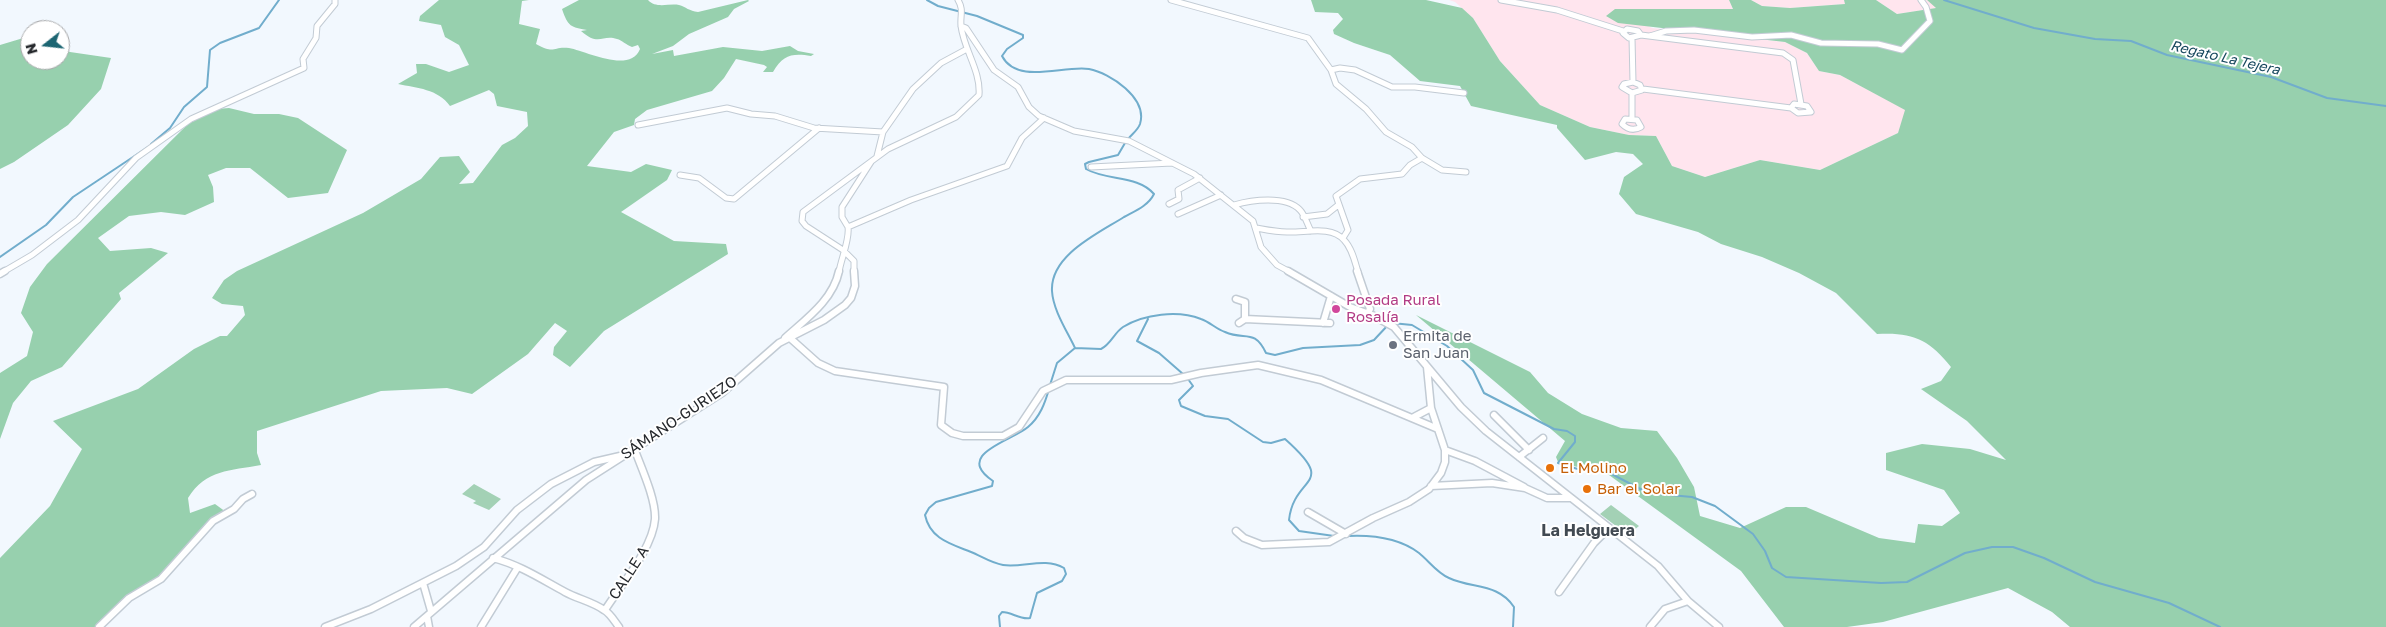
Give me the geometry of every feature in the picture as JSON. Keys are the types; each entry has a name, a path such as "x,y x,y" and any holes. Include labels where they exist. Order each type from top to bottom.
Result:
{"street":[{"path":"0,274 32,255 78,220 136,158 178,127 190,119 304,68 303,59 316,38 317,26 335,4 335,0"},
{"name":"SÁMANO-GURIEZO","path":"414,627 568,494 634,448 722,393 777,344 824,320 851,298 856,266 850,256 843,250 806,226 802,221 803,212 875,158 904,140 956,117 979,95 980,84 967,49 962,26 963,12 958,0"},
{"path":"1171,0 1308,38 1331,70 1336,84 1366,109 1386,132 1412,147 1434,168 1443,171 1466,172"},
{"path":"1501,0 1557,10 1624,31 1634,29 1641,35"},
{"path":"1650,36 1666,32 1694,30 1752,37 1791,35 1821,43 1878,44 1902,50 1930,21 1926,7 1921,0"},
{"path":"962,26 966,28 994,70 1018,87 1030,107 1044,118 1074,130 1129,142 1200,178 1253,221 1261,247 1277,265 1331,296 1384,320 1394,327 1461,407 1519,457 1658,566 1688,601 1718,627"},
{"path":"1624,31 1625,36 1632,38 1641,35 1784,53 1793,60 1801,104"},
{"path":"1632,38 1633,82"},
{"path":"777,344 816,310 838,276 843,250 849,236 848,227 842,217 842,207 875,158 883,132 913,89 935,67 946,59 967,49"},
{"path":"1331,70 1358,69 1380,82 1396,87 1404,85 1450,94 1464,93"},
{"path":"1642,89 1640,85 1633,82 1625,83 1622,86 1624,90 1632,93 1639,92 1642,89 1791,108 1799,114 1811,112 1809,107 1801,104 1794,104 1791,108"},
{"path":"1632,93 1632,119"},
{"path":"638,125 728,108 752,114 775,116 819,128 883,132"},
{"path":"848,227 911,200 1007,166 1022,138 1044,118"},
{"path":"680,175 698,178 726,198 734,199 819,128"},
{"path":"1343,238 1348,230 1347,222 1337,206 1336,196 1360,179 1402,174 1410,165 1422,158"},
{"path":"1091,167 1164,166 1172,163"},
{"path":"1169,204 1179,199 1178,190 1200,178"},
{"path":"1178,214 1221,195"},
{"path":"1234,205 1257,200 1289,204 1299,209 1311,231"},
{"path":"1303,217 1327,214 1337,206"},
{"path":"1256,228 1278,232 1311,231 1332,233 1343,238 1349,248 1363,295 1370,309 1368,314"},
{"path":"1239,323 1244,319 1326,323 1331,296"},
{"path":"1236,298 1245,302 1244,319"},
{"path":"790,338 818,363 835,371 944,387 945,404 941,413 941,425 952,433 963,436 993,437 1012,433 1023,422 1043,391 1072,378 1159,380 1186,377 1242,366 1264,366 1321,380 1414,417 1438,429"},
{"path":"1236,531 1253,542 1272,546 1314,541 1329,542 1373,518 1409,502 1431,486 1442,473 1446,462 1445,450 1431,408 1427,366"},
{"path":"1414,417 1431,408"},
{"path":"1494,415 1529,450"},
{"path":"1519,457 1543,438"},
{"name":"CALLE A","path":"605,610 650,540 655,518 652,501 634,448"},
{"path":"1445,450 1475,461 1547,498 1571,498"},
{"path":"325,627 375,608 481,550 516,510 544,489 587,466 607,458 622,456"},
{"path":"1431,486 1492,484 1526,488"},
{"path":"99,627 129,598 161,579 213,521 234,509 243,499 252,494"},
{"path":"1308,512 1346,534"},
{"path":"1559,592 1594,542 1608,528"},
{"path":"493,558 540,576 565,592 605,610 619,627"},
{"path":"481,627 518,567"},
{"path":"423,583 430,627"},
{"path":"1650,627 1665,609 1688,601"}],"shaded area":[{"path":"1449,0 1729,0 1733,9 1615,9 1652,28 1785,42 1807,53 1819,71 1840,75 1906,110 1898,133 1820,170 1760,160 1705,177 1672,166 1656,136 1629,135 1590,127 1540,105 1500,61 1473,18 1455,2"},
{"path":"1751,0 1844,0 1846,4 1790,8 1762,6"},
{"path":"1876,0 1927,0 1937,8 1897,14"}],"green space":[{"path":"439,0 529,0 522,1 519,24 540,29 536,44 551,50 569,48 607,59 627,60 635,56 640,49 638,45 632,47 612,38 596,39 587,36 581,31 587,30 577,28 568,23 562,9 579,0 648,0 659,5 679,5 698,12 748,0 734,9 728,17 689,34 673,46 652,54 673,50 674,56 723,47 762,51 790,46 798,51 814,54 811,56 789,56 780,62 773,72 763,72 767,67 764,65 736,59 724,78 712,91 647,110 635,119 634,125 614,132 587,166 631,172 646,164 672,170 667,180 621,212 674,241 726,244 728,254 604,331 570,367 553,355 554,347 567,331 555,323 528,354 472,394 447,388 381,391 257,431 257,453 261,465 229,470 211,476 203,481 188,498 190,513 215,504 226,512 158,578 99,627 0,627 0,558 50,506 82,449 53,421 138,389 194,349 220,336 227,336 245,315 243,306 222,304 212,298 224,280 237,271 363,213 421,179 440,157 459,156 470,172 459,184 473,183 502,145 515,138 528,126 527,112 497,106 494,94 489,90 450,106 445,100 433,93 420,88 398,84 417,73 416,64 426,64 449,72 469,65 459,45 445,37 441,25 419,21 420,16"},
{"path":"1311,0 1426,0 1462,8 1473,18 1500,61 1540,105 1590,127 1629,135 1656,136 1672,166 1705,177 1760,160 1820,170 1898,133 1905,110 1840,75 1819,71 1807,53 1785,42 1618,23 1606,16 1615,9 1733,9 1729,0 1751,0 1762,6 1790,8 1845,4 1844,0 1876,0 1897,14 1936,8 1927,0 2386,0 2386,627 2070,627 2052,612 2008,588 1883,622 1847,627 1784,627 1741,571 1609,475 1558,462 1556,457 1565,441 1416,315 1530,372 1548,393 1582,414 1621,428 1657,431 1677,458 1694,487 1700,516 1740,528 1786,507 1806,507 1879,538 1915,543 1918,524 1942,526 1960,513 1944,490 1886,470 1886,453 1922,444 1970,449 2006,460 1967,421 1921,389 1941,381 1951,367 1935,350 1919,339 1900,334 1877,334 1836,293 1799,273 1762,257 1721,244 1698,232 1636,214 1619,194 1624,177 1643,164 1633,154 1616,152 1585,160 1557,128 1557,125 1471,106 1460,86 1420,81 1390,55 1334,34 1333,30 1343,19 1338,13 1315,12"},
{"path":"20,39 20,70 70,70 70,52 111,58 101,89 68,125 14,162 0,169 0,45"},
{"path":"229,108 254,114 279,114 298,118 347,150 328,193 288,198 250,168 226,168 208,175 213,187 214,202 185,215 161,212 129,216 98,238 110,251 151,248 168,253 119,293 121,299 62,367 31,381 13,403 0,439 0,373 27,356 33,332 21,313 30,287 47,264 188,124 217,109"},
{"path":"474,484 501,499 489,510 473,503 476,501 462,494"},
{"path":"1611,505 1639,526 1628,535 1600,514"}],"waterway":[{"path":"151,144 170,128 184,107 207,87 210,50 220,43 259,28 279,0"},
{"path":"927,0 938,6 977,16 1023,35 1023,38 1007,49 1002,56 1009,65 1018,70 1041,72 1078,68 1089,69 1098,71 1116,81 1133,96 1141,114 1139,126 1128,139"},
{"name":"Regato La Tejera","path":"1944,0 2034,28 2095,39 2131,41 2167,55 2271,77 2327,98 2386,106"},
{"path":"1075,348 1053,298 1053,278 1059,266 1078,246 1141,208 1154,194 1140,184 1094,173 1086,169 1085,164 1089,162 1118,155 1125,143"},
{"path":"0,257 46,225 73,197 148,147"},
{"path":"1075,348 1101,349 1117,332 1131,323 1151,316 1172,314 1192,316 1225,332 1248,336 1257,340 1266,353 1275,355 1303,348 1360,345 1374,340 1388,325"},
{"path":"1148,319 1137,341 1159,353 1183,374"},
{"path":"1392,323 1412,325 1447,346 1473,370 1484,393 1554,429 1567,431 1575,436 1575,442 1558,463 1581,470 1604,470 1648,493 1692,497 1715,506 1753,534 1765,551 1772,568 1786,577 1881,583 1907,582 1965,553 1992,547 2013,547 2044,558 2095,582 2169,603 2220,627"},
{"path":"1050,385 1057,363 1075,348"},
{"path":"1188,379 1193,386 1179,400 1181,406 1205,416 1228,419 1263,442 1271,443 1285,439 1301,454 1309,465 1311,474 1292,505 1289,520 1299,531 1334,536"},
{"path":"1000,627 999,616 1002,612 1030,618 1037,593 1062,581 1066,574 1064,568 1049,563 1011,566 994,563 942,540 931,530 925,515 936,502 992,486 993,481 982,472 979,463 982,456 989,449 1028,427 1042,409 1049,389"},
{"path":"1349,536 1386,538 1403,544 1419,553 1445,576 1493,590 1508,599 1514,607 1513,627"}],"place":[{"name":"Posada Rural Rosalía","path":"1336,309"},
{"name":"Ermita de San Juan","path":"1393,345"},
{"name":"El Molino","path":"1550,468"},
{"name":"Bar el Solar","path":"1587,489"}],"district":[{"name":"La Helguera","path":"1588,531"}]}
